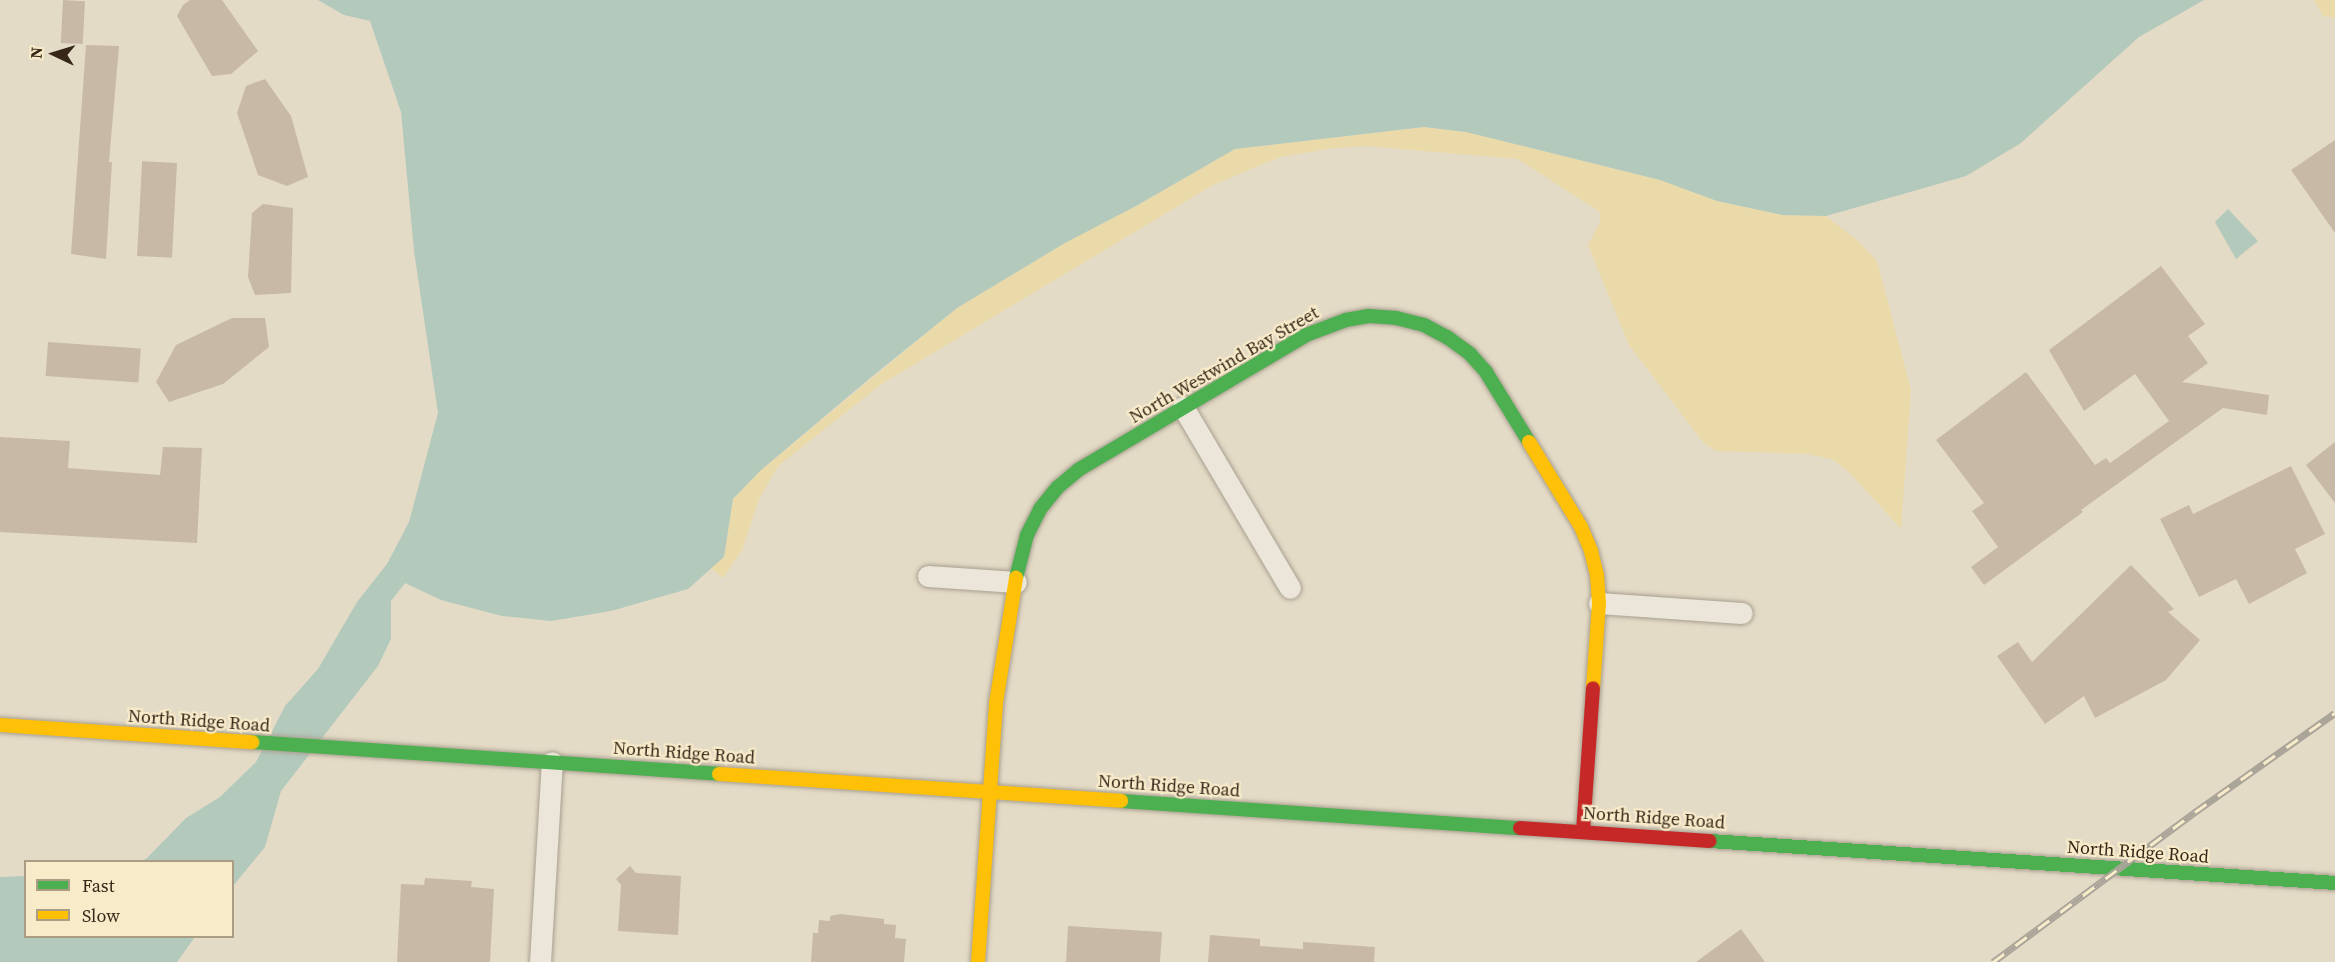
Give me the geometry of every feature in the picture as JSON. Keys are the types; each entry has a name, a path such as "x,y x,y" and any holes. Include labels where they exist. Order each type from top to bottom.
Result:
{"main road":[{"name":"North Westwind Bay Street","path":"978,962 996,704 1016,582 1027,535 1040,509 1058,487 1078,470 1323,326 1370,316 1396,318 1424,325 1447,337 1470,354 1486,372 1581,527 1598,576 1599,603 1583,831"},
{"name":"North Ridge Road","path":"0,725 2335,883"}],"street":[{"path":"1183,407 1290,588"},
{"path":"928,576 1016,582"},
{"path":"1599,603 1742,613"},
{"path":"540,962 552,762"}],"sand":[{"path":"2314,0 2335,0 2335,18 2323,16"},
{"path":"1424,127 1466,132 1660,180 1717,201 1782,215 1826,216 1858,241 1877,261 1911,390 1901,529 1851,474 1832,459 1807,454 1716,451 1703,442 1629,345 1588,245 1600,222 1600,212 1518,159 1366,146 1334,148 1280,157 1213,185 880,385 778,466 759,499 742,550 723,578 711,568 724,557 733,499 760,471 957,308 1065,243 1136,206 1235,149"}],"shaded area":[{"path":"318,0 2204,0 2139,37 2021,143 1966,176 1826,216 1782,215 1717,201 1660,180 1466,132 1424,127 1235,149 1136,206 1065,243 957,308 760,471 733,499 724,557 688,589 611,611 551,621 502,616 441,600 405,583 391,601 391,639 378,666 281,791 265,847 234,885 234,860 142,860 146,859 186,818 220,797 256,762 285,706 318,669 357,602 387,564 409,522 438,413 414,251 401,112 370,21 344,15"},
{"path":"2228,209 2258,241 2236,259 2215,222"},
{"path":"24,876 24,938 194,938 177,962 0,962 0,877"}],"building":[{"path":"63,0 85,1 83,44 61,43"},
{"path":"190,0 222,0 258,51 231,74 212,76 177,16 183,5"},
{"path":"86,45 119,46 109,162 112,162 106,259 71,254"},
{"path":"265,79 291,116 308,177 287,186 258,175 237,113 246,86"},
{"path":"2335,140 2335,233 2291,170"},
{"path":"142,161 177,163 172,258 137,256"},
{"path":"263,204 293,208 291,293 255,295 248,277 252,213"},
{"path":"2161,266 2205,324 2188,336 2208,363 2182,382 2269,395 2267,415 2223,408 2081,510 2083,512 1984,585 1971,567 1998,547 1972,511 1984,503 1936,440 2026,372 2095,465 2106,458 2110,463 2169,421 2135,374 2084,411 2049,350"},
{"path":"232,318 265,318 269,347 223,384 169,402 156,382 176,345"},
{"path":"48,342 141,348 138,382 46,376"},
{"path":"0,437 70,441 68,468 160,475 163,447 202,448 197,543 0,532"},
{"path":"2335,442 2335,503 2306,465"},
{"path":"2291,466 2325,534 2295,549 2307,573 2249,604 2236,579 2199,597 2160,519 2189,505 2193,514"},
{"path":"2131,565 2174,609 2168,612 2200,640 2166,680 2095,718 2084,696 2045,724 1997,656 2018,642 2032,662"},
{"path":"630,866 636,873 681,876 678,935 618,931 621,885 616,879"},
{"path":"425,878 472,881 471,887 494,889 490,962 397,962 401,884 424,885"},
{"path":"840,914 884,919 884,924 896,925 895,938 906,939 904,962 811,962 813,933 818,933 819,920 830,921 830,916"},
{"path":"1068,926 1162,932 1160,962 1066,962"},
{"path":"1741,929 1765,962 1696,962"},
{"path":"1210,935 1260,939 1260,946 1303,949 1303,942 1375,947 1374,962 1208,962"}],"railway":[{"path":"1993,962 2195,812 2335,713"}],"traffic: fast":[{"path":"1016,578 1027,535 1040,509 1058,487 1078,470 1306,335 1346,320 1369,316 1396,318 1424,325 1447,337 1470,354 1486,372 1529,442"},
{"path":"252,742 719,774"},
{"path":"1121,801 1520,828"},
{"path":"1710,841 2335,883"}],"traffic: slow":[{"path":"1529,442 1581,527 1591,551 1597,575 1599,603 1593,688"},
{"path":"978,962 996,703 1016,578"},
{"path":"0,725 252,742"},
{"path":"719,774 1121,801"}],"traffic: jam":[{"path":"1583,831 1593,688"},
{"path":"1520,828 1710,841"}]}
